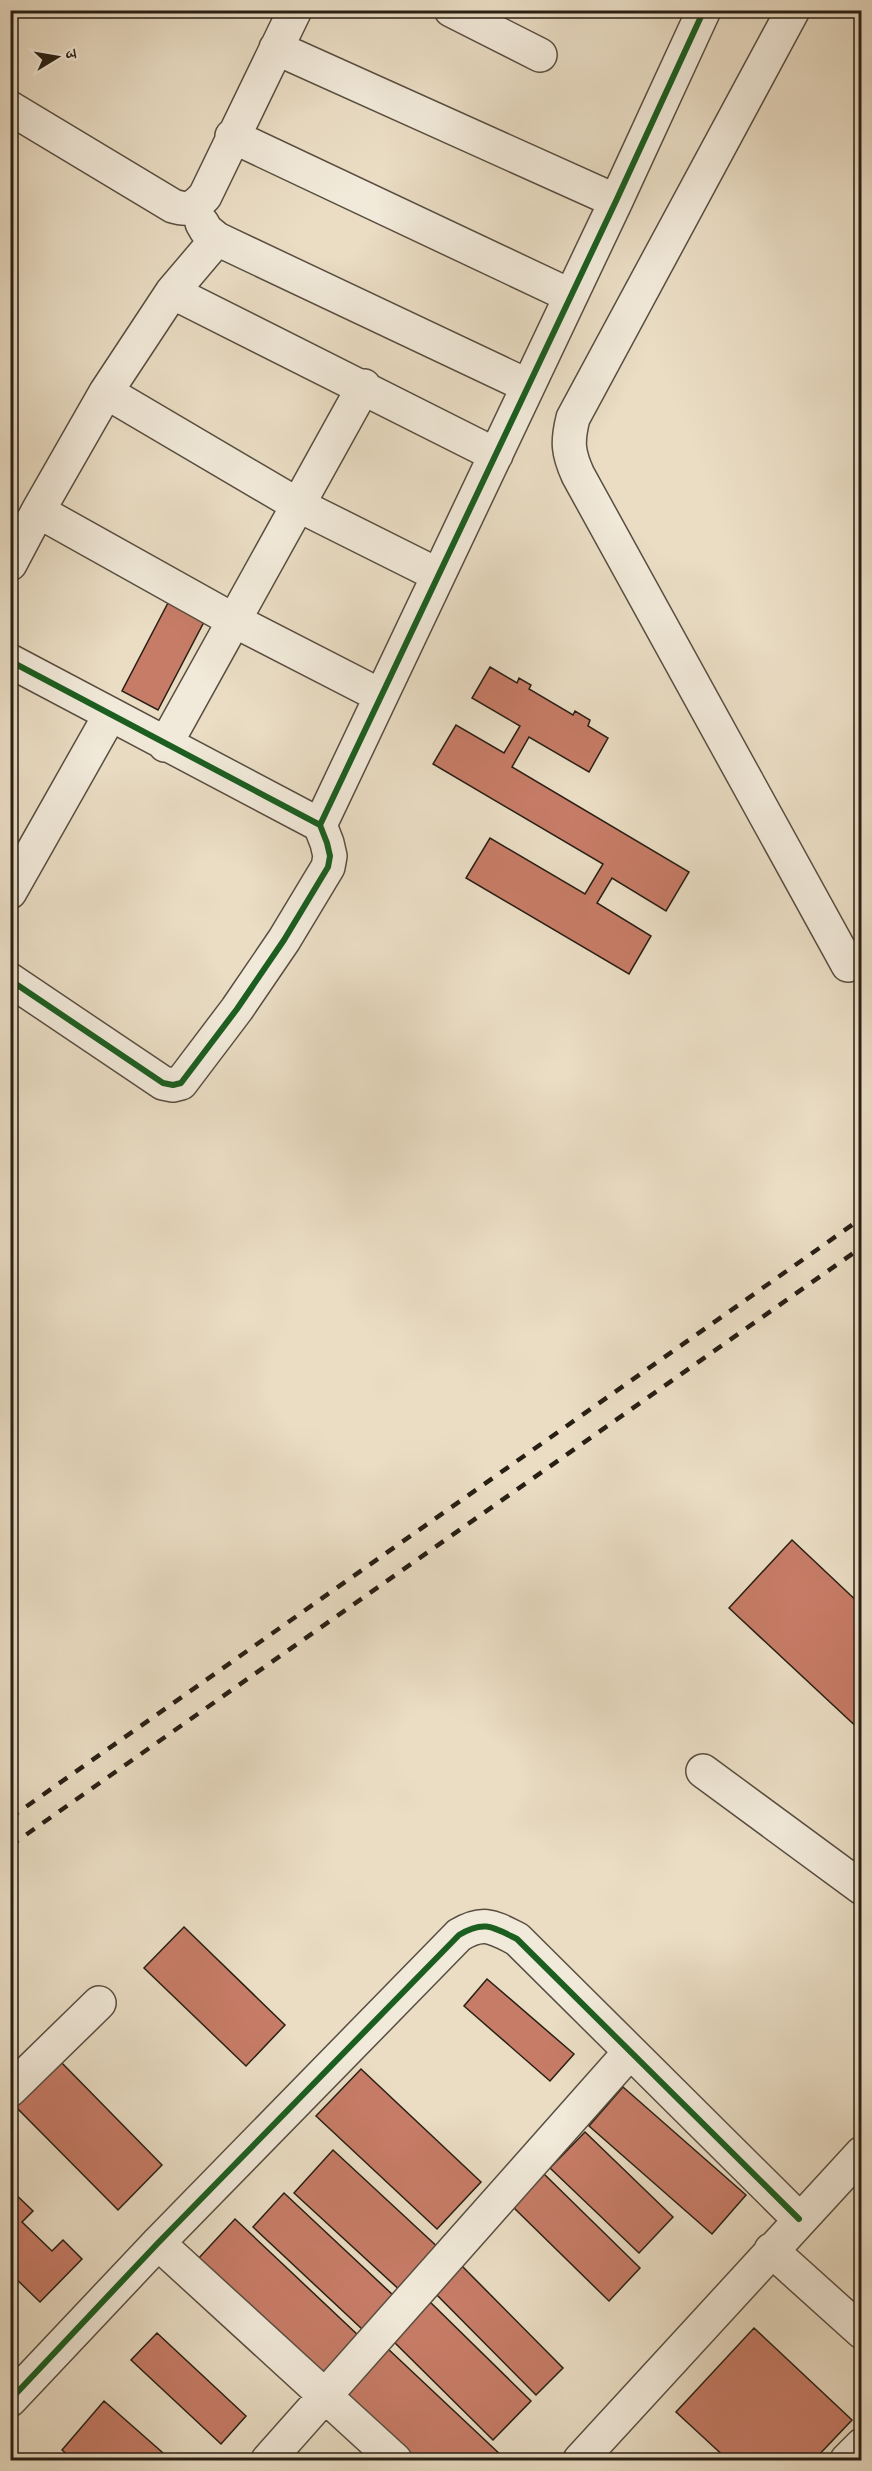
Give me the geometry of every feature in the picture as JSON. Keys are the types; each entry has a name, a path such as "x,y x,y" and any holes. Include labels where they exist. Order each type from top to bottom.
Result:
{"street":[{"path":"10,108 173,206 184,209 195,207 205,196 232,136 295,10"},
{"path":"451,10 540,55"},
{"path":"320,825 616,201 704,10"},
{"path":"793,10 573,418 569,433 569,455 583,485 848,965"},
{"path":"276,48 616,201"},
{"path":"232,136 571,296"},
{"path":"195,207 206,230 217,239 528,386"},
{"path":"10,564 106,392 172,292 217,239"},
{"path":"172,292 496,454"},
{"path":"165,745 363,387"},
{"path":"106,392 298,505 438,575"},
{"path":"38,511 233,620 381,696"},
{"path":"10,661 320,825 330,856 328,867 284,940 237,1010 181,1083 173,1085 163,1083 10,980"},
{"path":"10,892 110,715"},
{"path":"703,1771 861,1888"},
{"path":"10,2400 158,2243 459,1935 473,1926 491,1926 517,1940 799,2220"},
{"path":"10,2090 99,2003"},
{"path":"268,2460 630,2052"},
{"path":"580,2460 861,2154"},
{"path":"158,2243 395,2460"},
{"path":"771,2250 861,2331"},
{"path":"848,2460 861,2445"}],"building":[{"path":"169,601 205,620 158,710 122,691"},
{"path":"490,667 517,683 519,678 531,685 529,689 573,715 575,711 590,720 588,726 608,738 589,772 529,737 512,767 689,872 666,911 612,878 597,903 651,936 629,974 466,878 490,838 585,894 603,864 433,764 456,725 504,753 520,726 472,698"},
{"path":"792,1540 862,1606 862,1732 729,1608"},
{"path":"184,1927 285,2025 246,2066 144,1968"},
{"path":"487,1979 574,2054 550,2081 464,2006"},
{"path":"59,2060 162,2165 118,2210 14,2105"},
{"path":"361,2069 481,2182 437,2229 316,2116"},
{"path":"623,2087 746,2195 712,2234 589,2126"},
{"path":"585,2132 673,2217 639,2253 550,2168"},
{"path":"333,2150 442,2251 403,2293 294,2193"},
{"path":"544,2174 640,2268 609,2301 513,2207"},
{"path":"10,2189 33,2211 22,2222 52,2251 63,2240 82,2259 40,2302 10,2273"},
{"path":"284,2193 394,2296 363,2330 253,2227"},
{"path":"235,2219 360,2337 321,2378 197,2260"},
{"path":"461,2265 563,2368 536,2395 434,2292"},
{"path":"427,2299 531,2401 493,2440 390,2338"},
{"path":"754,2328 852,2420 814,2460 728,2460 676,2412"},
{"path":"157,2333 246,2416 221,2444 131,2360"},
{"path":"386,2347 504,2458 502,2460 415,2460 343,2392"},
{"path":"104,2401 171,2460 74,2460 62,2450"}],"railway":[{"path":"10,1818 862,1218"},
{"path":"10,1846 862,1247"}],"cycle path":[{"path":"320,825 616,201 704,10"},
{"path":"10,661 320,825 330,856 328,867 284,940 237,1009 181,1083 173,1085 163,1083 10,980"},
{"path":"10,2400 158,2243 459,1935 475,1928 488,1927 517,1939 799,2219"}]}
